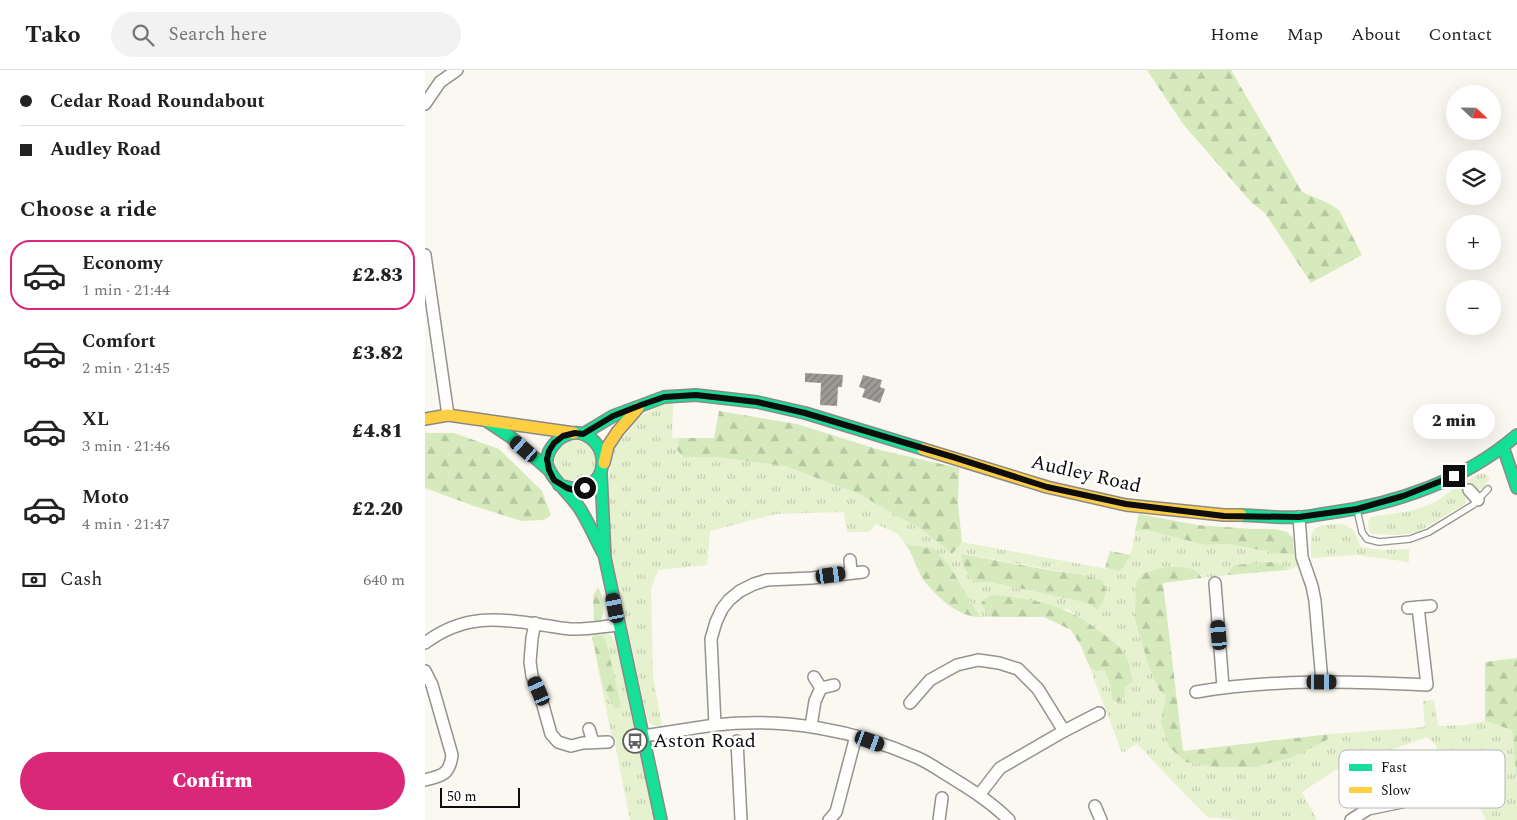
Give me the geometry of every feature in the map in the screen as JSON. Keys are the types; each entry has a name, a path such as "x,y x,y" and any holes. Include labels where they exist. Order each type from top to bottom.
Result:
{"main road":[{"name":"Audley Road","path":"579,433 613,416 664,397 696,395 757,402 805,413 1047,487 1126,504 1224,516 1299,517 1357,509 1385,502 1430,486 1454,476 1503,447 1517,435"},
{"name":"Audley Road","path":"602,471 608,446 618,431 641,405"},
{"path":"425,419 448,415 579,433 593,438 600,446 603,456 605,558 661,820"},
{"path":"483,420 512,438 549,470"},
{"path":"579,433 563,436 554,443 547,459 549,470 554,480 577,504 605,558"},
{"path":"1503,447 1517,488"},
{"path":"559,485 574,490 585,488 596,481 602,471"}],"street":[{"path":"425,104 440,82 457,70"},
{"path":"425,255 429,297 448,415"},
{"path":"1469,490 1478,500"},
{"path":"1299,517 1302,557 1315,601 1322,682"},
{"path":"850,560 851,572"},
{"path":"715,725 711,639 715,622 729,600 740,591 767,580 812,578 863,572"},
{"path":"1215,583 1223,687"},
{"path":"1196,692 1223,687 1355,681 1428,691 1413,608 1431,606"},
{"path":"425,643 436,634 477,620 495,619 535,623 576,630 619,625"},
{"path":"535,623 530,662 532,676 539,691 551,734 559,742 571,746 593,742 608,742"},
{"path":"910,703 930,680 957,665 978,660 999,663 1018,669 1038,689 1064,731"},
{"path":"425,671 432,685 452,755 451,765 446,772 439,777 425,780"},
{"path":"814,676 821,688"},
{"path":"821,688 834,685"},
{"path":"811,726 815,701 821,688"},
{"path":"979,795 1000,768 1099,713"},
{"path":"643,736 715,725 753,723 811,726 856,736 919,758 979,795 1009,820"},
{"path":"589,729 593,742"},
{"path":"829,820 836,812 856,736"},
{"path":"737,741 741,820"},
{"path":"939,820 942,798"},
{"path":"1095,806 1101,820"},
{"path":"1351,820 1387,808"}],"lane":[{"path":"1357,509 1362,532 1367,539 1379,542 1393,542 1410,539 1429,532 1473,505 1488,489"}],"green space":[{"path":"1147,70 1231,70 1302,192 1339,210 1362,255 1311,283 1265,213 1251,202 1183,124"},
{"path":"673,401 672,438 679,438 677,450 684,457 715,457 785,466 859,494 922,530 952,554 962,542 1118,571 1123,568 1129,559 1135,531 1146,530 1207,545 1229,544 1274,553 1293,554 1295,552 1298,566 1288,570 1280,564 1230,570 1228,575 1202,578 1201,575 1145,573 1166,695 1161,721 1186,762 1327,740 1330,734 1425,727 1423,701 1434,700 1438,726 1466,725 1485,721 1512,730 1517,781 1517,820 1486,820 1480,808 1505,808 1505,750 1437,750 1435,744 1427,737 1391,750 1339,750 1339,769 1302,792 1317,820 1239,820 1207,817 1137,744 1122,753 1090,668 1097,671 1104,670 1110,684 1112,700 1129,683 1125,655 1115,642 1067,609 986,611 993,617 980,617 949,565 934,550 905,544 898,534 876,524 869,532 847,532 844,512 776,514 710,531 707,565 658,570 651,588 653,676 662,726 655,726 648,722 610,546 607,497 614,449 639,417 659,405","holes":["962,554 1077,574 1097,610 1088,603 990,582 973,583 964,567"]},
{"path":"719,411 797,424 880,450 959,468 958,504 962,542 952,554 922,530 859,494 785,466 715,457 684,457 677,450 679,438 714,438"},
{"path":"425,433 454,433 499,449 542,491 551,515 544,520 522,521 425,488"},
{"path":"576,440 589,444 598,463 586,481 570,482 558,472 555,466 555,459 562,447"},
{"path":"1483,473 1490,479 1482,489 1472,486 1464,491 1465,504 1418,532 1399,535 1372,534 1369,531 1368,521 1371,517 1410,511 1434,503 1455,488"},
{"path":"1139,514 1197,525 1274,529 1287,532 1293,538 1294,553 1274,553 1229,544 1206,545 1146,530 1135,531"},
{"path":"1342,524 1352,530 1361,547 1382,550 1409,549 1409,562 1357,555 1311,558 1311,535 1314,529 1323,525"},
{"path":"905,544 934,549 949,565 980,617 955,609 934,592 923,579"},
{"path":"1110,551 1131,555 1123,568 1118,571 1105,568"},
{"path":"961,554 1078,574 1102,581 1105,588 1105,596 1097,610 1088,603 990,582 973,583 964,567"},
{"path":"1271,562 1280,564 1288,570 1228,575 1235,565"},
{"path":"1166,567 1191,569 1202,578 1163,583 1183,751 1330,734 1327,740 1293,757 1254,767 1216,767 1186,762 1169,747 1161,721 1166,695 1160,691 1149,667 1135,619 1136,582 1144,573"},
{"path":"598,587 604,609 600,622 594,622 593,596"},
{"path":"992,595 1049,604 1087,622 1110,639 1125,655 1133,681 1124,688 1125,697 1119,702 1112,700 1110,684 1104,670 1097,671 1090,668 1081,646 1071,630 1044,617 993,617 981,603"},
{"path":"591,632 611,635 619,653 655,820 630,820 616,749 616,740 611,734"},
{"path":"603,635 608,649 621,708 615,709 603,686 592,637"},
{"path":"1517,658 1517,781 1512,730 1485,721 1485,662"}],"building":[{"path":"805,373 843,375 842,387 838,387 837,406 820,405 821,383 805,382"},
{"path":"863,375 882,380 880,387 885,389 880,403 862,397 865,389 859,387"}],"traffic: fast":[{"path":"583,434 613,416 664,397 696,395 757,402 805,413 923,449"},
{"path":"488,422 512,438 549,470"},
{"path":"559,485 562,486 569,488 578,489 593,483 599,476 602,469 601,452 591,438 577,433 564,436 550,450 547,456 547,463 554,478 560,485 563,488 580,509 603,553"},
{"path":"1241,515 1307,517 1354,509 1404,496 1429,488 1475,465 1517,435"},
{"path":"1503,447 1517,488"},
{"path":"601,474 605,558 661,820"}],"traffic: slow":[{"path":"604,463 608,446 638,408"},
{"path":"425,419 448,415 574,433"},
{"path":"923,449 1047,487 1126,505 1241,515"}],"place":[{"name":"Aston Road","path":"635,741"}],"route":[{"path":"585,488 574,490 559,485 554,480 549,470 547,459 554,443 563,436 575,433 583,434 613,416 664,397 696,395 757,402 805,413 1047,487 1126,504 1224,516 1299,517 1357,509 1421,490 1454,476"}]}
